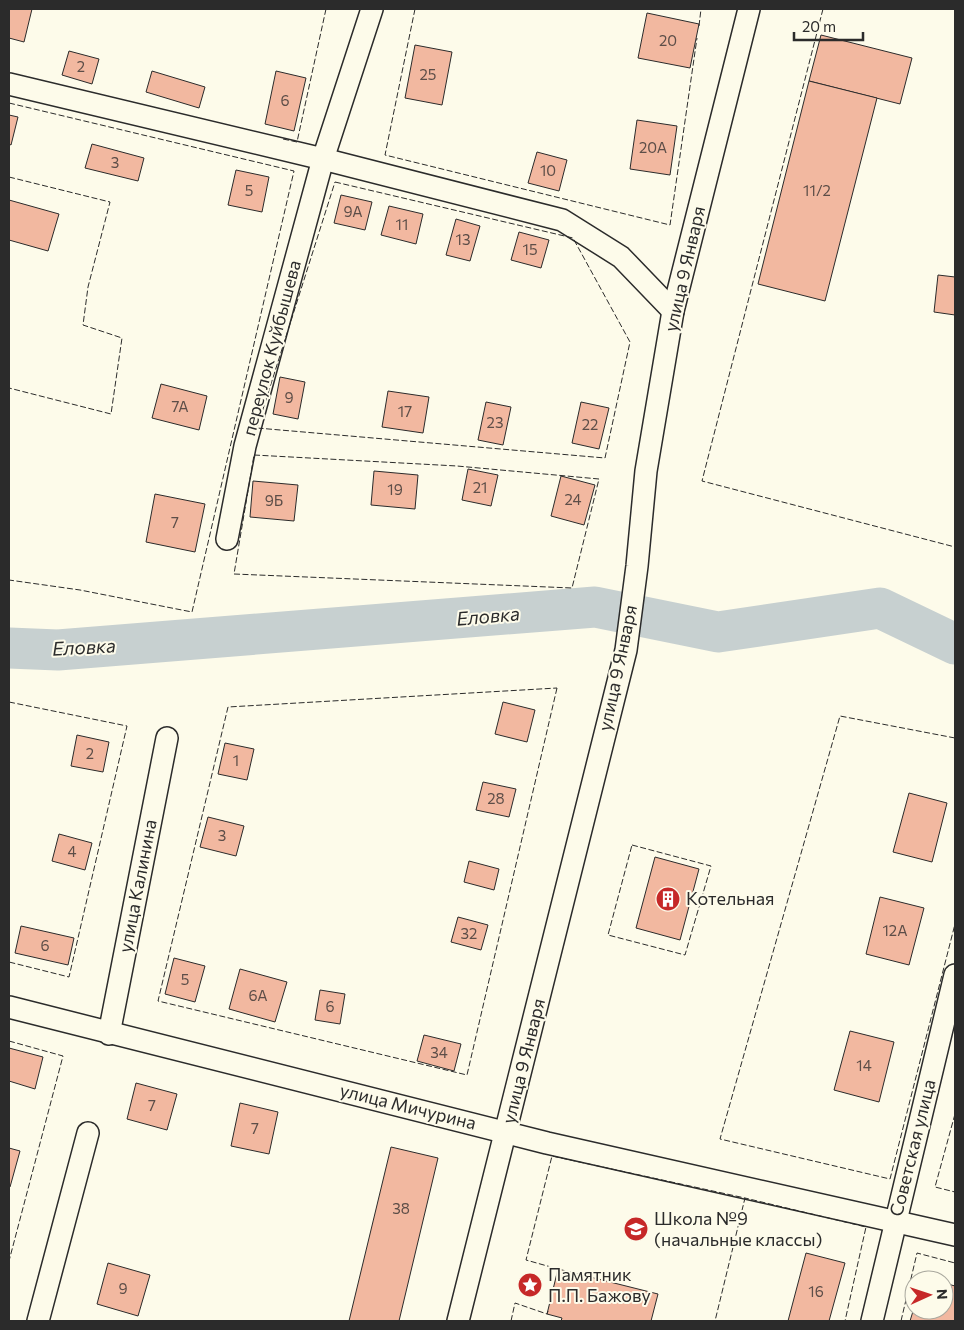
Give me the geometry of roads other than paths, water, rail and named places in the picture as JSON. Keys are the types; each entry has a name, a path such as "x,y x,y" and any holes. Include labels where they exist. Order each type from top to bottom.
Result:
{"street":[{"name":"переулок Куйбышева","path":"226,539 245,446 323,159 372,9"},
{"name":"улица 9 Января","path":"458,1321 626,650 637,566 646,472 674,311 749,9"},
{"path":"9,84 323,159 562,220 621,257 674,311"},
{"name":"улица Калинина","path":"109,1034 167,738"},
{"name":"Советская улица","path":"872,1321 955,975"},
{"name":"улица Мичурина","path":"9,1007 109,1034 547,1143 955,1235"},
{"path":"38,1321 88,1133"}],"waterway":[{"name":"Еловка","path":"9,648 58,650 595,607 718,632 880,608 955,644"}],"place":[{"name":"Котельная","path":"668,899"},
{"name":"Школа №9 (начальные классы)","path":"636,1229"},
{"name":"Памятник П.П. Бажову","path":"530,1285"}]}
